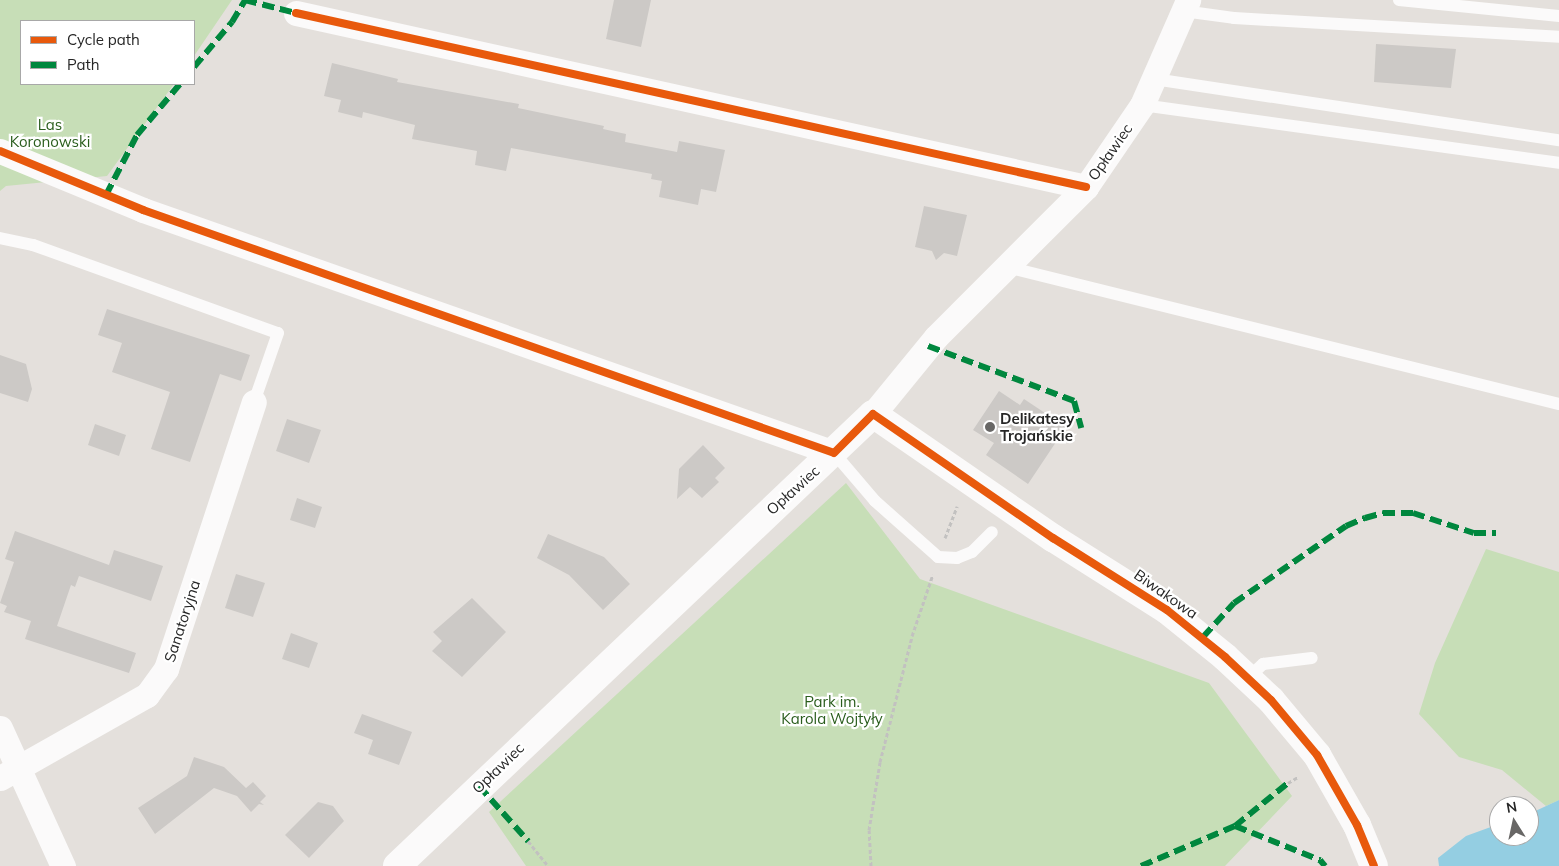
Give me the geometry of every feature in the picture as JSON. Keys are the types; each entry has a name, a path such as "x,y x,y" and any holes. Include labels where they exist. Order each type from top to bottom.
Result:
{"street":[{"name":"Opławiec","path":"397,866 636,635 834,453 873,414 936,337 1086,187 1142,105 1186,6"},
{"path":"296,13 1086,187"},
{"path":"0,151 142,210 834,453"},
{"name":"Sanatoryjna","path":"9,773 148,695 166,669 254,402"},
{"name":"Biwakowa","path":"873,414 1053,538 1167,610 1248,678 1296,727 1317,755 1357,825 1374,866"},
{"path":"0,728 9,773 63,866"}],"lane":[{"path":"1399,0 1559,16"},
{"path":"1186,6 1234,18 1559,36"},
{"path":"1154,79 1559,140"},
{"path":"1142,105 1559,163"},
{"path":"0,238 33,245 278,333 254,402"},
{"path":"1007,267 1559,404"},
{"path":"834,453 875,501 938,557 957,558 972,552 992,532"},
{"path":"1248,678 1263,664 1312,658"}],"path":[{"path":"871,866 870,830 880,762 912,636 938,557 958,505 952,500"},
{"path":"1288,783 1303,773"},
{"path":"528,841 548,866"}],"green space":[{"name":"Las Koronowski","path":"0,0 232,0 195,55 195,20 20,20 20,85 173,85 107,176 6,186 0,191"},
{"name":"Park im. Karola Wojtyły","path":"846,483 920,579 1209,683 1292,796 1225,866 526,866 489,812"},
{"path":"1486,549 1559,572 1559,800 1546,806 1539,800 1539,796 1534,796 1502,770 1459,757 1419,714 1435,663"}],"water":[{"path":"1559,800 1559,866 1439,866 1438,858 1466,836 1489,828 1489,846 1539,846 1539,809"}],"building":[{"path":"614,0 651,0 641,47 606,39"},
{"path":"1376,44 1456,49 1451,88 1374,82"},
{"path":"332,63 398,79 397,82 519,104 518,108 604,126 603,129 626,134 625,142 677,152 679,141 725,150 716,192 701,189 698,205 659,197 662,181 651,179 652,174 511,148 506,171 475,165 477,151 412,139 415,125 363,112 362,118 338,112 341,100 324,96"},
{"path":"924,206 967,215 957,256 944,253 936,260 932,251 915,247"},
{"path":"107,309 250,355 241,381 220,374 190,462 151,449 170,392 112,372 122,343 98,335"},
{"path":"0,355 26,364 32,389 28,402 0,393"},
{"path":"999,391 1020,405 1024,399 1066,427 1028,484 986,455 994,443 973,430"},
{"path":"287,419 321,430 309,463 276,451"},
{"path":"95,424 126,435 119,456 88,445"},
{"path":"703,445 725,468 715,478 719,482 702,498 690,487 677,499 679,469"},
{"path":"297,498 322,507 315,528 290,520"},
{"path":"15,531 109,565 114,550 163,566 151,601 79,576 75,587 71,585 57,626 136,653 129,673 25,639 31,621 4,612 7,606 0,603 14,562 5,559"},
{"path":"548,534 604,557 630,584 603,610 569,575 537,558"},
{"path":"236,574 265,583 253,617 225,608"},
{"path":"472,598 506,632 462,677 432,651 442,641 433,632"},
{"path":"291,633 318,643 309,668 282,659"},
{"path":"362,714 412,732 399,765 368,754 373,740 354,733"},
{"path":"194,757 224,767 246,788 253,782 266,796 260,802 264,805 259,804 251,812 237,796 214,788 155,834 138,808 187,776"},
{"path":"318,802 333,806 344,821 309,858 285,835"}],"marked path":[{"path":"245,0 296,13"},
{"path":"195,66 232,22 245,0"},
{"path":"106,195 137,135 179,85"},
{"path":"928,346 1074,401 1081,428"},
{"path":"1203,637 1234,603 1346,526 1365,518 1383,513 1413,513 1474,533 1496,533"},
{"path":"1235,826 1288,783"},
{"path":"479,786 528,841"},
{"path":"1141,866 1235,826 1320,860 1325,866"}],"cycle path":[{"path":"296,13 1086,187"},
{"path":"0,151 143,210 834,453 873,414 1053,538 1167,610 1225,657 1271,700 1317,755 1357,825 1374,866"}],"place":[{"name":"Delikatesy Trojańskie","path":"990,427"}]}
